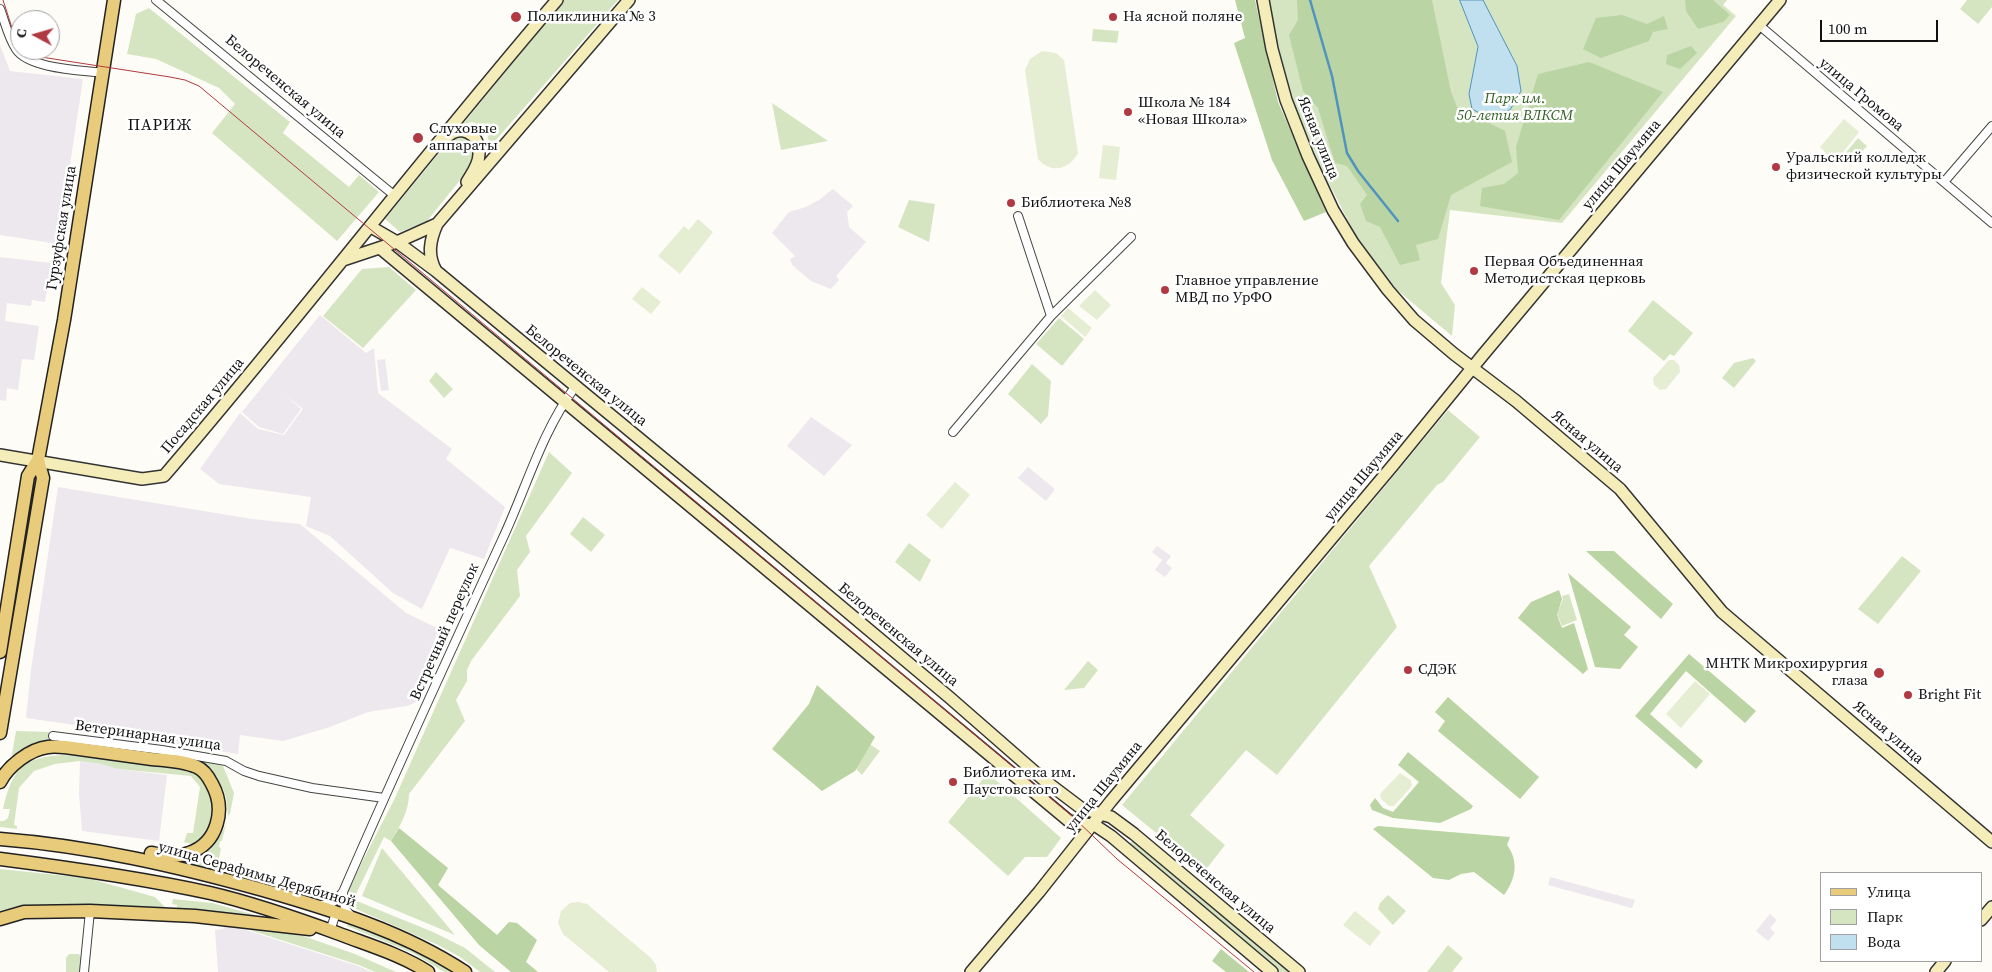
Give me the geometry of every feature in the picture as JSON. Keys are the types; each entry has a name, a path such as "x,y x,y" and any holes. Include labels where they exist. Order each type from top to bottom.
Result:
{"main road":[{"name":"Гурзуфская улица","path":"0,652 28,476 38,460 64,320 114,0"},
{"name":"Гурзуфская улица","path":"0,733 42,478 38,460"},
{"path":"0,782 2,777 19,760 30,753 48,747 65,747 189,764 198,767 210,780 220,803 220,818 215,829 198,849 191,853 174,856 136,850 109,853"},
{"name":"улица Серафимы Дерябиной","path":"0,839 30,841 109,853 195,871 336,912 398,936 440,956 465,972"},
{"name":"улица Серафимы Дерябиной","path":"0,859 75,868 211,894 255,905 387,952 428,972"},
{"path":"0,919 24,912 90,911 195,916 329,930"}],"street":[{"name":"Белореченская улица","path":"156,0 395,196"},
{"name":"Посадская улица","path":"0,455 142,479 164,476 344,260 488,81 557,0"},
{"name":"Посадская улица","path":"436,271 432,264 430,250 437,224 629,0"},
{"name":"Ясная улица","path":"1263,0 1272,49 1286,100 1308,156 1333,210 1353,243 1388,290 1414,320 1454,354 1516,401 1620,489 1722,612 1992,842"},
{"name":"улица Шаумяна","path":"971,972 1039,892 1100,814 1780,0"},
{"path":"0,9 13,44 23,57 43,64 104,73"},
{"name":"улица Громова","path":"1759,25 1992,223"},
{"path":"1944,182 1992,126"},
{"name":"Посадская улица","path":"423,162 454,131 465,131 474,138 479,148 478,163 467,182 461,198"},
{"path":"1018,216 1051,316"},
{"name":"Посадская улица","path":"344,260 396,242 437,224"},
{"path":"371,227 396,242 436,271"},
{"path":"371,227 380,248"},
{"path":"953,432 1051,316 1131,237"},
{"name":"Белореченская улица","path":"380,248 1069,821 1081,825 1092,824 1111,836 1272,972"},
{"name":"Белореченская улица","path":"436,271 894,651 1044,780 1081,808 1112,817 1300,972"},
{"name":"Встречный переулок","path":"343,892 509,525 542,444 565,400 575,387"},
{"name":"Ветеринарная улица","path":"53,736 162,750 226,761 244,771 259,776 312,788 384,798"},
{"path":"310,904 328,905 335,901 343,892"},
{"path":"343,892 345,908 354,919"},
{"path":"1982,919 1992,907"},
{"path":"84,972 90,911"},
{"path":"329,930 336,912"},
{"path":"1936,972 1944,962"}],"shaded area":[{"path":"0,45 10,71 83,79 58,244 0,235"},
{"path":"833,189 853,206 847,212 849,227 866,242 836,276 839,280 831,289 811,281 792,265 790,259 795,256 772,233 789,212 806,207"},
{"path":"0,257 51,263 45,302 32,300 31,306 7,303 5,321 39,326 34,360 22,359 18,390 7,388 6,401 0,400"},
{"path":"320,315 366,353 374,348 378,393 452,449 446,459 505,507 484,559 450,548 422,609 393,593 330,536 306,526 311,497 219,484 200,469 240,413 258,429 284,435 303,409 284,394 301,409 283,434 259,427 242,412"},
{"path":"385,359 389,390 381,391 377,360"},
{"path":"811,417 852,445 824,476 787,446"},
{"path":"1028,467 1055,489 1046,501 1018,478"},
{"path":"58,487 252,519 300,524 406,613 439,629 428,657 433,660 416,702 407,706 368,712 327,728 283,741 240,735 238,754 113,736 103,729 26,718 31,670"},
{"path":"1157,546 1171,556 1166,563 1172,568 1165,577 1155,570 1162,560 1152,552"},
{"path":"80,761 118,769 167,775 159,841 82,831 79,794"},
{"path":"1550,877 1635,900 1632,908 1548,885"},
{"path":"1770,914 1777,920 1770,928 1775,933 1768,941 1756,931"},
{"path":"227,924 372,972 218,972 215,930 223,929"}],"green space":[{"path":"564,0 618,0 489,148 484,129 473,122 463,124"},
{"path":"1235,0 1255,0 1278,102 1326,212 1304,221 1272,160 1234,43 1245,38"},
{"name":"Парк им. 50-летия ВЛКСМ","path":"1269,0 1727,0 1723,5 1736,16 1562,223 1450,210 1441,283 1455,305 1452,336 1396,289 1356,236 1320,166 1291,96 1270,15"},
{"path":"1297,0 1432,0 1451,92 1457,107 1505,131 1512,162 1451,195 1438,239 1416,245 1420,260 1400,265 1380,227 1366,221 1360,204 1367,195 1347,166 1335,163 1318,108 1303,91 1289,35 1298,20"},
{"path":"1685,0 1713,0 1730,15 1723,22 1698,29 1686,11"},
{"path":"1967,0 1992,0 1992,7 1978,24 1960,9"},
{"path":"149,8 290,122 283,133 349,187 359,175 379,192 337,241 212,133 235,104 219,88 156,59 127,54 136,14"},
{"path":"1622,15 1647,24 1664,16 1668,29 1653,32 1649,41 1601,58 1583,49 1596,18"},
{"path":"1093,29 1119,31 1117,43 1092,41"},
{"path":"1691,46 1697,53 1680,69 1666,64 1667,55"},
{"path":"1042,51 1056,53 1064,60 1078,153 1070,163 1060,168 1048,167 1038,159 1025,70 1030,59"},
{"path":"1589,62 1663,92 1559,220 1480,206 1482,188 1504,184 1518,173 1516,147 1538,74"},
{"path":"772,103 828,141 781,150"},
{"path":"1844,119 1859,132 1837,160 1833,160 1820,147"},
{"path":"458,137 467,138 475,145 474,163 427,221 400,232 385,219 450,140"},
{"path":"1858,138 1867,146 1851,164 1842,157"},
{"path":"1103,145 1120,147 1116,180 1099,178"},
{"path":"909,200 935,204 929,242 898,227"},
{"path":"698,219 713,232 680,274 658,256 684,226 689,230"},
{"path":"389,267 416,290 363,348 323,316 362,269"},
{"path":"642,287 661,302 651,314 632,299"},
{"path":"1095,290 1111,305 1097,320 1079,306"},
{"path":"1653,300 1693,333 1674,356 1670,354 1664,361 1628,331"},
{"path":"1068,308 1092,328 1085,337 1061,316"},
{"path":"1059,318 1084,339 1062,366 1036,344"},
{"path":"1753,358 1756,361 1734,388 1722,378 1734,363"},
{"path":"1669,360 1674,360 1679,365 1680,372 1666,389 1660,390 1654,385 1653,378"},
{"path":"1032,364 1051,381 1048,416 1041,424 1008,394"},
{"path":"436,372 453,389 444,398 429,381"},
{"path":"1448,410 1480,437 1369,566 1397,627 1277,775 1246,750 1190,815 1225,845 1204,872 1122,805"},
{"path":"549,452 572,473 526,536 530,552 517,570 520,596 471,661 467,670 467,681 456,700 465,721 409,794 406,812 401,824 391,841 384,837 356,894 347,891 394,800"},
{"path":"955,482 970,495 942,529 926,515"},
{"path":"583,517 605,535 591,552 570,534"},
{"path":"909,543 931,560 920,582 895,562"},
{"path":"1586,551 1614,551 1673,604 1661,619"},
{"path":"1902,556 1921,571 1878,624 1858,609"},
{"path":"1568,573 1631,627 1624,635 1638,647 1620,669 1595,667"},
{"path":"1559,590 1562,599 1557,615 1562,628 1574,623 1588,669 1583,674 1518,618 1531,602"},
{"path":"1569,594 1577,620 1562,626 1557,614 1563,599 1562,596"},
{"path":"1689,654 1756,711 1745,723 1686,671 1650,714 1703,761 1696,769 1635,716"},
{"path":"1088,661 1098,670 1084,688 1064,690"},
{"path":"1695,681 1710,694 1681,728 1666,714"},
{"path":"817,685 875,737 855,771 822,791 772,749 809,704"},
{"path":"1448,697 1539,777 1520,799 1438,731 1445,721 1435,712"},
{"path":"837,722 880,751 862,775 828,740"},
{"path":"16,731 49,732 49,739 179,756 223,766 234,793 230,814 228,816 227,801 223,789 217,778 207,767 67,745 11,760"},
{"path":"1408,752 1473,806 1471,809 1440,823 1393,818 1372,810 1370,805 1375,798 1383,808 1393,812 1419,782 1398,765"},
{"path":"64,755 167,766 193,773 202,779 214,798 211,829 195,845 184,842 187,833 193,833 200,787 191,776 118,769 80,761 55,764 34,771 19,788 14,825 17,826 17,829 0,827 0,821 8,818 10,809 3,809 15,775 29,762 50,756"},
{"path":"988,773 1061,838 1047,857 1025,857 1008,876 948,822"},
{"path":"1400,773 1411,780 1412,786 1394,806 1389,806 1381,799 1380,794"},
{"path":"226,824 222,841 220,841 219,847 221,848 216,873 180,864 197,859 209,851"},
{"path":"1378,826 1510,837 1507,845 1513,857 1515,870 1511,883 1504,895 1474,872 1461,874 1449,880 1433,878 1373,829"},
{"path":"399,828 448,868 438,885 497,935 509,922 517,923 537,940 526,962 538,972 511,972 479,945 391,841"},
{"path":"1133,840 1291,972 1280,972 1128,845"},
{"path":"382,848 455,935 362,896"},
{"path":"0,869 87,878 155,897 168,910 30,905 0,912"},
{"path":"1388,895 1406,911 1393,925 1378,909 1380,903"},
{"path":"347,897 433,932 465,948 495,972 480,972 460,957 438,945 347,905"},
{"path":"173,899 212,903 259,916 177,909 177,905 172,904"},
{"path":"579,902 587,904 651,958 656,965 657,972 609,972 563,934 558,923 561,911 570,903"},
{"path":"1355,911 1381,932 1370,946 1343,925"},
{"path":"348,921 413,949 454,972 444,972 413,953 347,926"},
{"path":"234,925 303,936 355,954 396,972 375,972 359,965"},
{"path":"1448,945 1463,958 1452,972 1427,972"},
{"path":"1221,949 1249,972 1226,972 1212,961"},
{"path":"69,954 79,954 81,958 80,972 66,972 66,958"}],"water":[{"path":"1460,0 1483,0 1517,66 1521,91 1510,110 1485,116 1472,109 1469,94 1478,47"}],"waterway":[{"path":"1310,0 1332,76 1347,153 1358,171 1398,221"}],"tram line":[{"path":"3,0 10,22"},
{"path":"60,60 170,77 185,80 199,86 1073,817 1117,859 1254,972"}],"place":[{"name":"Поликлиника № 3","path":"516,17"},
{"name":"На ясной поляне","path":"1113,17"},
{"name":"Школа № 184 «Новая Школа»","path":"1128,112"},
{"name":"Слуховые аппараты","path":"418,138"},
{"name":"Уральский колледж физической культуры","path":"1776,167"},
{"name":"Библиотека №8","path":"1011,203"},
{"name":"Первая Объединенная Методистская церковь","path":"1474,271"},
{"name":"Главное управление МВД по УрФО","path":"1165,290"},
{"name":"СДЭК","path":"1408,670"},
{"name":"МНТК Микрохирургия глаза","path":"1879,673"},
{"name":"Bright Fit","path":"1908,695"},
{"name":"Библиотека им. Паустовского","path":"953,782"}],"district":[{"name":"ПАРИЖ","path":"160,126"}]}
